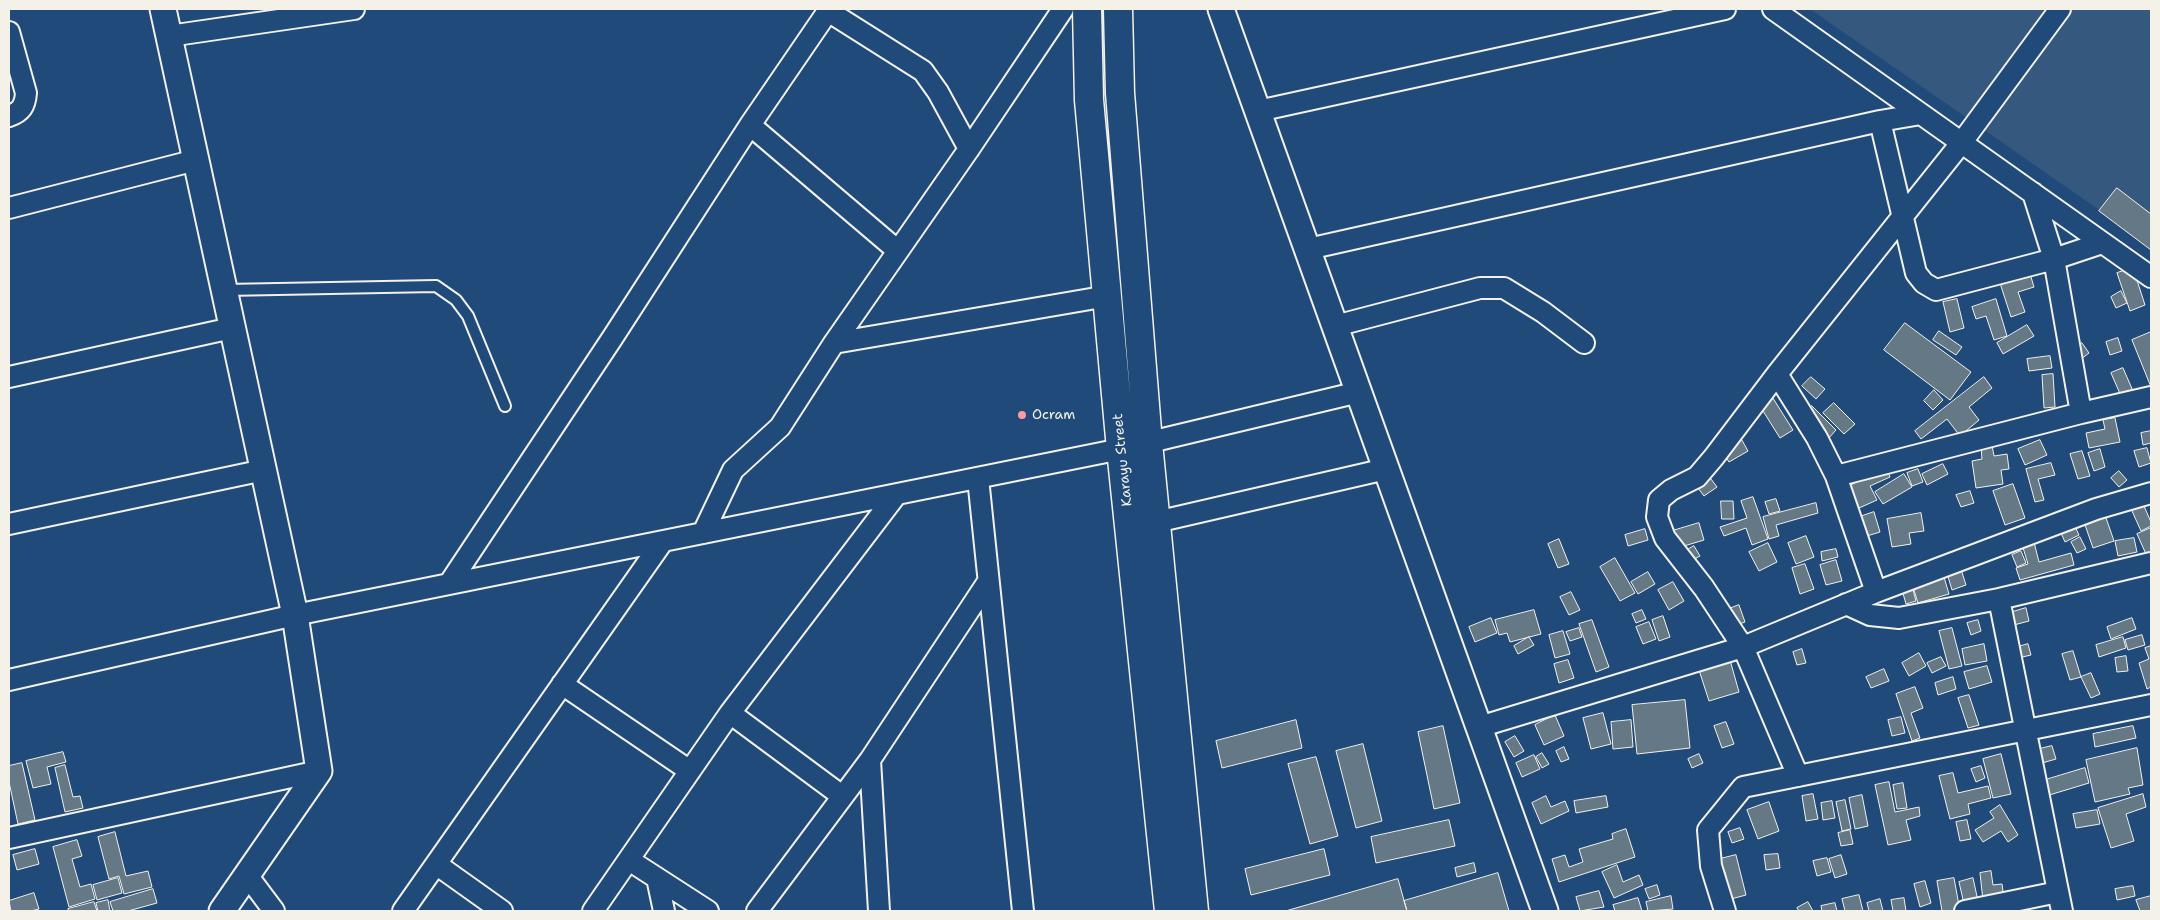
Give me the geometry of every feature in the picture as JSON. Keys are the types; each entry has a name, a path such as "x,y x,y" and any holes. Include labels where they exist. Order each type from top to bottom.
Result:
{"main road":[{"name":"Karayu Street","path":"1087,9 1089,100 1121,449 1169,911"},
{"name":"Karayu Street","path":"1118,9 1120,93 1148,443 1194,911"}],"street":[{"path":"163,9 296,615 319,771 222,911"},
{"path":"169,36 354,9"},
{"path":"703,533 733,470 780,427 834,343 969,149 1063,9"},
{"path":"1221,9 1545,911"},
{"path":"1258,111 1725,9"},
{"path":"1773,9 2151,278"},
{"path":"1798,776 1743,647 1704,588 1665,538 1657,517 1659,500 1671,490 1697,477 1962,142 2060,9"},
{"path":"449,584 614,337 750,125 828,11 923,71 938,92 969,149"},
{"path":"9,32 26,94 26,102 16,114 9,116"},
{"path":"1308,249 1880,121 1921,114"},
{"path":"1880,121 1904,215 1916,273 1924,284 1936,290 2054,259 2102,243"},
{"path":"750,125 898,251"},
{"path":"9,208 196,160"},
{"path":"2033,193 2054,259 2081,413"},
{"path":"1335,326 1480,288 1504,288 1543,312 1584,343"},
{"path":"834,343 1108,296"},
{"path":"9,376 232,328"},
{"path":"1777,374 1817,438 1836,476 1876,592"},
{"path":"9,680 296,615 1121,449 1359,392"},
{"path":"1836,476 2081,413 2151,397"},
{"path":"1156,522 1386,469"},
{"path":"9,524 264,470"},
{"path":"978,478 987,583 1022,911"},
{"path":"1479,728 1743,647 1876,592 2096,509 2151,493"},
{"path":"593,911 730,713 896,495"},
{"path":"403,911 663,541"},
{"path":"1846,604 1870,615 1898,618 1999,599 2151,563"},
{"path":"757,911 870,760 987,583"},
{"path":"1999,599 2062,911"},
{"path":"562,684 690,771"},
{"path":"1725,911 1712,866 1708,830 1743,787 2151,705"},
{"path":"730,713 842,796"},
{"path":"870,760 879,911"},
{"path":"9,838 319,771"},
{"path":"629,860 708,911"},
{"path":"436,864 502,911"},
{"path":"247,875 274,911"},
{"path":"657,878 664,911"},
{"path":"1964,911 2058,892"}],"lane":[{"path":"224,290 436,286 456,300 468,316 505,406"}],"shaded area":[{"path":"1810,9 2151,9 2151,246"}],"building":[{"path":"2117,188 2151,214 2151,250 2099,211"},
{"path":"2028,267 2034,287 2018,292 2025,312 2011,317 1998,277"},
{"path":"2133,268 2145,305 2130,311 2117,273"},
{"path":"2121,291 2127,303 2116,308 2111,297"},
{"path":"1957,299 1964,328 1950,332 1943,302"},
{"path":"1996,299 2007,336 1994,340 1986,316 1976,319 1972,307"},
{"path":"1905,323 1971,372 1950,400 1884,350"},
{"path":"2027,325 2034,336 2003,354 1997,343"},
{"path":"1939,331 1962,347 1956,355 1933,340"},
{"path":"2151,332 2151,387 2132,340"},
{"path":"2118,338 2122,351 2110,355 2106,342"},
{"path":"2082,343 2089,353 2076,363 2069,352"},
{"path":"2050,356 2052,368 2029,371 2027,359"},
{"path":"2123,368 2133,391 2121,396 2111,373"},
{"path":"2053,374 2055,407 2044,408 2042,375"},
{"path":"1811,377 1825,389 1816,399 1802,386"},
{"path":"1984,377 1992,388 1969,407 1979,420 1960,436 1947,419 1921,439 1915,431"},
{"path":"1934,390 1943,400 1933,410 1924,401"},
{"path":"1771,395 1793,430 1780,438 1758,403"},
{"path":"1834,403 1855,424 1844,434 1823,413"},
{"path":"1812,406 1836,430 1828,439 1803,415"},
{"path":"2115,418 2120,442 2089,448 2086,433 2105,429 2103,420"},
{"path":"2151,431 2151,443 2143,445 2141,433"},
{"path":"1739,435 1748,451 1729,462 1719,446"},
{"path":"2040,440 2047,455 2025,465 2018,449"},
{"path":"1992,445 1994,456 2007,454 2009,469 2001,470 2003,484 1976,488 1972,461 1982,459 1981,446"},
{"path":"2147,448 2151,463 2139,467 2134,451"},
{"path":"2100,449 2105,467 2094,471 2088,453"},
{"path":"2082,451 2090,476 2078,479 2070,454"},
{"path":"1884,463 1890,477 1870,486 1877,500 1850,512 1840,490 1861,480"},
{"path":"2051,463 2055,475 2038,479 2044,500 2035,502 2026,469"},
{"path":"1943,464 1948,474 1927,485 1922,474"},
{"path":"1918,469 1923,482 1912,486 1907,473"},
{"path":"2119,471 2127,480 2119,487 2111,478"},
{"path":"1904,474 1912,487 1883,504 1875,492"},
{"path":"1711,479 1717,487 1704,496 1698,488"},
{"path":"2013,484 2025,518 2005,525 1993,491"},
{"path":"1970,491 1974,503 1961,507 1956,495"},
{"path":"1753,497 1768,539 1752,545 1746,528 1724,536 1720,527 1747,518 1741,501"},
{"path":"2140,497 2151,522 2151,526 2141,531 2128,502"},
{"path":"1776,499 1780,511 1769,514 1765,502"},
{"path":"1721,501 1733,501 1734,519 1722,519"},
{"path":"1816,503 1818,513 1776,525 1779,536 1769,539 1763,517"},
{"path":"1874,512 1880,532 1857,539 1851,520"},
{"path":"2104,512 2114,541 2093,548 2083,519"},
{"path":"1921,513 1924,531 1909,533 1911,544 1892,547 1887,519"},
{"path":"2072,520 2079,535 2065,542 2058,526"},
{"path":"1699,523 1704,540 1674,549 1669,532"},
{"path":"2151,528 2151,552 2146,554 2137,534"},
{"path":"1645,529 1648,540 1628,546 1625,535"},
{"path":"1806,536 1814,557 1796,564 1788,543"},
{"path":"2080,537 2086,549 2077,553 2071,542"},
{"path":"2033,538 2039,562 2071,553 2074,565 2020,580 2016,568 2028,564 2021,541"},
{"path":"2134,538 2137,552 2118,556 2115,541"},
{"path":"1559,539 1569,564 1558,568 1548,544"},
{"path":"1768,543 1777,562 1759,571 1749,552"},
{"path":"1694,546 1700,556 1682,566 1677,556"},
{"path":"1836,549 1838,557 1822,561 1821,552"},
{"path":"2021,551 2026,563 2017,567 2012,555"},
{"path":"1615,558 1635,593 1620,601 1600,567"},
{"path":"1836,560 1842,581 1826,585 1820,565"},
{"path":"1805,564 1814,589 1800,594 1792,568"},
{"path":"1960,566 1966,585 1952,590 1946,570"},
{"path":"1648,572 1655,584 1638,594 1631,582"},
{"path":"1944,577 1949,594 1918,603 1913,587"},
{"path":"1673,582 1684,601 1669,610 1658,590"},
{"path":"1912,586 1916,601 1906,604 1902,590"},
{"path":"1571,592 1580,610 1569,615 1560,597"},
{"path":"1739,605 1745,622 1734,626 1729,609"},
{"path":"2026,608 2029,621 2010,626 2006,614"},
{"path":"1534,610 1541,634 1510,642 1507,633 1499,635 1495,620"},
{"path":"1642,610 1646,619 1636,623 1632,614"},
{"path":"1663,616 1670,637 1659,641 1652,620"},
{"path":"1491,618 1497,633 1475,642 1469,627"},
{"path":"2132,618 2136,629 2111,639 2107,627"},
{"path":"1592,620 1609,667 1596,672 1579,624"},
{"path":"1978,620 1981,631 1971,635 1967,623"},
{"path":"1649,622 1656,639 1643,644 1636,627"},
{"path":"1579,628 1582,637 1570,641 1566,632"},
{"path":"1952,628 1962,666 1949,669 1939,631"},
{"path":"1563,631 1570,654 1555,658 1549,635"},
{"path":"2142,635 2145,645 2128,650 2125,640"},
{"path":"1529,637 1534,645 1518,654 1514,646"},
{"path":"2123,637 2126,648 2099,657 2096,645"},
{"path":"1984,644 1987,661 1965,665 1962,649"},
{"path":"2028,644 2031,655 2018,658 2015,648"},
{"path":"2151,646 2151,687 2147,689 2139,663 2149,659 2145,648"},
{"path":"1802,649 1806,663 1797,665 1793,652"},
{"path":"2073,651 2081,677 2070,680 2062,654"},
{"path":"1919,653 1926,666 1909,676 1902,663"},
{"path":"2126,656 2128,671 2117,672 2115,658"},
{"path":"1941,657 1946,666 1932,673 1927,663"},
{"path":"1568,660 1574,678 1559,683 1554,664"},
{"path":"1730,660 1739,692 1709,701 1699,670"},
{"path":"1987,666 1992,682 1969,689 1964,672"},
{"path":"1884,669 1889,681 1871,688 1866,677"},
{"path":"2091,673 2100,694 2091,698 2081,677"},
{"path":"1953,677 1956,689 1938,695 1935,683"},
{"path":"1915,687 1923,708 1911,713 1920,738 1912,741 1896,694"},
{"path":"1969,695 1979,725 1968,728 1958,698"},
{"path":"1685,700 1690,748 1637,754 1632,705"},
{"path":"1603,713 1611,744 1591,749 1583,718"},
{"path":"1555,715 1564,736 1544,745 1535,725"},
{"path":"1901,717 1905,733 1892,736 1888,720"},
{"path":"1296,720 1302,748 1222,768 1216,741"},
{"path":"1631,720 1633,747 1613,749 1611,722"},
{"path":"1726,722 1734,744 1722,748 1714,726"},
{"path":"1443,726 1460,803 1434,809 1418,732"},
{"path":"2133,726 2136,738 2095,747 2093,734"},
{"path":"1515,736 1524,751 1514,757 1505,742"},
{"path":"1363,744 1382,821 1356,828 1336,751"},
{"path":"2052,746 2056,759 2035,765 2031,751"},
{"path":"1564,747 1569,759 1561,762 1556,751"},
{"path":"2137,748 2143,785 2128,788 2130,794 2095,802 2086,760"},
{"path":"63,752 66,762 47,767 51,784 33,788 26,761"},
{"path":"1542,753 1549,764 1542,768 1536,757"},
{"path":"1699,754 1703,763 1692,768 1688,759"},
{"path":"2001,754 2011,794 1993,798 1983,759"},
{"path":"1534,755 1540,769 1522,777 1516,763"},
{"path":"1316,757 1338,836 1310,844 1288,764"},
{"path":"22,763 35,820 18,824 9,782 9,766"},
{"path":"65,765 73,797 80,796 83,808 65,812 55,768"},
{"path":"1981,766 1985,778 1976,782 1971,769"},
{"path":"2085,768 2089,783 2046,796 2042,781"},
{"path":"1953,773 1958,793 1988,786 1991,798 1968,804 1970,814 1950,819 1939,776"},
{"path":"1889,782 1895,812 1919,807 1920,816 1906,820 1911,840 1888,845 1875,785"},
{"path":"1903,783 1907,808 1897,809 1893,785"},
{"path":"1813,794 1818,819 1806,821 1802,796"},
{"path":"2143,794 2146,807 2126,814 2134,841 2111,848 2098,808"},
{"path":"1862,795 1868,826 1855,829 1849,798"},
{"path":"1546,796 1551,807 1565,801 1569,811 1541,824 1532,803"},
{"path":"1606,796 1608,807 1576,813 1574,801"},
{"path":"1845,800 1851,829 1842,831 1836,802"},
{"path":"1832,801 1835,818 1823,820 1821,803"},
{"path":"1769,802 1779,831 1758,839 1747,810"},
{"path":"2000,805 2018,835 2008,842 2001,831 1983,842 1975,830 1994,818 1990,812"},
{"path":"2097,810 2100,824 2076,828 2073,814"},
{"path":"1449,820 1455,846 1376,863 1371,837"},
{"path":"1967,820 1971,839 1960,841 1956,822"},
{"path":"1740,828 1744,839 1732,843 1728,832"},
{"path":"1626,829 1635,857 1559,882 1552,859 1565,855 1569,867 1583,862 1579,849 1613,839 1612,834"},
{"path":"1850,830 1853,844 1841,846 1838,833"},
{"path":"115,832 126,876 148,871 152,887 124,894 119,876 109,879 98,837"},
{"path":"77,840 82,856 72,859 80,887 91,884 95,899 69,907 53,847"},
{"path":"35,849 39,864 17,870 13,855"},
{"path":"1324,849 1330,875 1251,895 1245,869"},
{"path":"1778,854 1780,868 1766,870 1764,855"},
{"path":"1736,855 1746,895 1731,899 1725,872 1712,875 1708,862"},
{"path":"1841,855 1847,874 1835,878 1829,859"},
{"path":"1827,858 1831,872 1817,876 1813,861"},
{"path":"1474,863 1476,872 1457,877 1455,868"},
{"path":"1617,865 1623,882 1639,875 1643,885 1614,898 1602,872"},
{"path":"1991,871 1993,885 2002,884 2004,899 1983,901 1980,873"},
{"path":"1498,873 1509,911 1407,911 1404,901"},
{"path":"118,878 122,893 97,900 93,885"},
{"path":"1954,878 1960,911 1942,911 1937,881"},
{"path":"1973,878 1978,901 1964,904 1959,882"},
{"path":"1398,879 1407,911 1286,911"},
{"path":"1925,881 1931,903 1920,907 1914,884"},
{"path":"1657,885 1660,895 1649,899 1645,889"},
{"path":"2133,886 2135,896 2117,900 2115,889"},
{"path":"153,889 157,903 128,911 113,911 110,902"},
{"path":"1599,891 1604,907 1580,911 1576,897"},
{"path":"34,893 39,909 11,911 9,901"},
{"path":"1859,895 1863,911 1845,911 1842,899"},
{"path":"1671,896 1673,909 1648,911 1646,902"},
{"path":"2151,896 2151,911 2140,911 2136,900"},
{"path":"1638,898 1642,911 1615,911 1613,905"},
{"path":"1904,898 1906,911 1893,911 1891,900"},
{"path":"1880,899 1883,911 1869,911 1867,903"},
{"path":"108,900 110,911 98,911 96,903"},
{"path":"94,902 97,911 69,911 68,909"},
{"path":"1808,902 1813,911 1799,911 1797,908"},
{"path":"1835,903 1837,911 1822,911 1821,906"}],"place":[{"name":"Ocram","path":"1022,415"}]}
